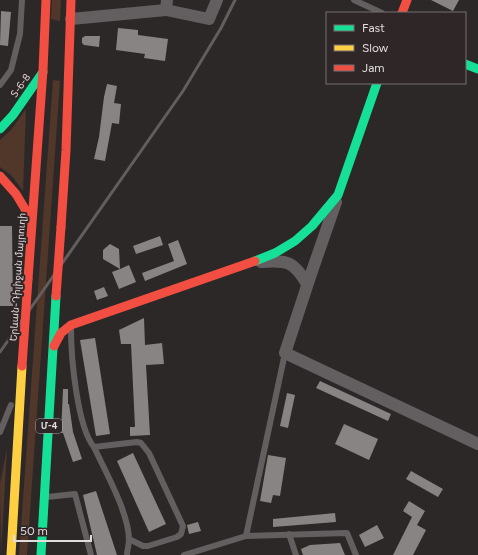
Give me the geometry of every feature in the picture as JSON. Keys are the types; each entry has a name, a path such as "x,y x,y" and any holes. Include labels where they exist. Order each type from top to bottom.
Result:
{"main road":[{"name":"Երևան-Դիլիջան մայրուղի","path":"11,555 31,219 43,72 46,0"},
{"name":"Մ-4","path":"41,555 46,497 56,296 66,150 71,0"},
{"path":"402,12 407,0"},
{"path":"466,64 478,69"},
{"name":"Տ-6-8","path":"0,129 13,115 43,72"},
{"path":"56,296 68,317 81,321 252,262 275,253 295,241 312,226 338,195 377,84"},
{"path":"0,176 16,194 31,219"},
{"path":"54,346 62,333 68,317"}],"street":[{"path":"71,19 166,5 209,19 216,0"},
{"path":"338,195 285,353 478,444"},
{"path":"252,262 284,262 294,266 300,272 307,284"}],"lane":[{"path":"0,85 11,70 20,34 22,0"},
{"path":"354,0 380,12"},
{"path":"68,317 75,380 84,427 121,506 129,539 127,555"},
{"path":"246,536 285,353"},
{"path":"0,432 22,379"},
{"path":"94,447 136,442 141,443 149,453 183,526 181,534 177,537 148,546 142,546 129,539"},
{"path":"46,497 75,494 91,555"},
{"path":"184,555 200,553 246,536 347,533 356,555"},
{"path":"289,534 296,555"}],"shaded area":[{"path":"52,0 61,0 60,21 51,19"},
{"path":"53,80 60,81 27,555 19,555"},
{"path":"26,109 23,191 12,176 0,167 0,140 11,130"},
{"path":"7,448 1,554 0,484"}],"building":[{"path":"431,0 459,0 453,11"},
{"path":"1,11 11,12 8,46 0,45"},
{"path":"118,28 138,30 138,35 168,39 165,61 144,58 145,54 116,50"},
{"path":"85,36 100,36 99,47 84,45 82,43 82,38"},
{"path":"107,84 117,86 114,103 121,104 119,124 112,123 105,161 94,159"},
{"path":"0,226 12,226 13,306 0,306"},
{"path":"160,236 163,245 136,254 133,246"},
{"path":"178,240 187,264 145,281 142,273 174,261 168,244"},
{"path":"110,244 119,249 120,269 103,259 103,250"},
{"path":"129,265 136,282 119,289 112,272"},
{"path":"104,287 108,296 97,300 94,291"},
{"path":"144,318 145,345 162,343 164,364 146,365 150,435 130,436 130,427 135,427 131,344 121,344 119,330"},
{"path":"95,338 110,434 96,436 80,340"},
{"path":"320,381 391,414 388,421 316,388"},
{"path":"63,389 68,389 68,404 73,432 82,459 73,462 63,433 61,433"},
{"path":"287,393 295,395 288,428 280,426"},
{"path":"344,424 378,439 369,460 335,444"},
{"path":"133,453 166,524 149,532 117,461"},
{"path":"268,455 286,458 280,496 273,495 271,503 260,501"},
{"path":"411,471 443,489 438,497 406,479"},
{"path":"96,491 117,555 97,555 83,495"},
{"path":"409,501 425,511 417,525 426,530 413,555 393,555 412,517 403,511"},
{"path":"335,513 336,522 273,527 273,519"},
{"path":"198,522 201,531 189,534 187,525"},
{"path":"377,525 384,538 365,547 359,535"},
{"path":"340,543 345,555 303,555 301,549 310,545"}],"railway":[{"path":"0,352 183,91 221,28 235,0"}],"traffic: fast":[{"path":"466,64 478,69"},
{"path":"0,129 13,115 43,72"},
{"path":"255,261 275,253 295,241 312,226 338,195 377,84"},
{"path":"41,555 56,296"}],"traffic: slow":[{"path":"11,555 22,366"}],"traffic: jam":[{"path":"28,279 43,70 46,0"},
{"path":"61,227 66,150 71,0"},
{"path":"402,12 407,0"},
{"path":"0,176 16,194 31,219"},
{"path":"56,296 61,227"},
{"path":"54,346 61,333 71,325 255,261"},
{"path":"22,366 28,279"}]}
